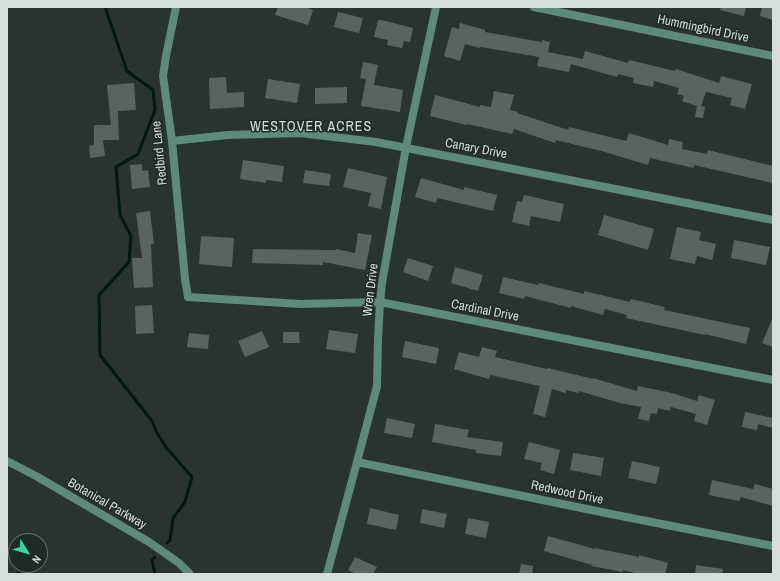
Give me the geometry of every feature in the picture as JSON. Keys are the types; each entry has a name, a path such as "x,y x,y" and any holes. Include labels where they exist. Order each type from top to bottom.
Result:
{"street":[{"name":"Redbird Lane","path":"176,7 163,76 172,141 188,297"},
{"name":"Wren Drive","path":"327,574 377,386 378,338 382,283 406,147 436,7"},
{"name":"Hummingbird Drive","path":"534,7 773,56"},
{"name":"Canary Drive","path":"172,141 228,135 300,133 376,142 773,220"},
{"name":"Cardinal Drive","path":"188,297 301,304 380,302 773,380"},
{"name":"Botanical Parkway","path":"7,461 36,476 149,542 179,563 190,574"},
{"name":"Redwood Drive","path":"357,462 773,546"}],"building":[{"path":"278,7 304,7 313,10 308,25 275,15"},
{"path":"721,7 746,7 744,16 720,10"},
{"path":"762,7 773,7 773,20 760,16"},
{"path":"338,12 363,18 359,33 334,27"},
{"path":"378,20 413,28 410,42 404,41 402,48 387,45 388,40 374,37"},
{"path":"460,23 485,30 485,32 542,42 542,40 550,42 548,52 583,59 585,51 628,63 629,60 675,71 676,69 719,83 721,76 752,84 745,109 730,105 732,98 706,92 701,106 705,107 703,118 695,117 697,106 682,101 684,96 677,94 679,88 654,81 653,87 633,83 634,78 618,74 617,77 571,64 569,72 537,66 539,57 480,48 465,44 460,61 444,56 452,27 459,29"},
{"path":"363,62 378,65 374,85 403,90 400,112 361,106 366,79 360,78"},
{"path":"226,77 227,93 244,92 244,107 210,109 209,78"},
{"path":"268,79 300,84 297,103 265,98"},
{"path":"134,83 136,110 118,111 119,140 103,140 105,156 90,158 89,146 94,145 94,125 111,125 107,85"},
{"path":"347,87 347,103 315,104 315,88"},
{"path":"494,91 514,95 510,110 568,130 569,127 626,141 629,133 668,145 669,139 683,142 682,149 707,154 708,150 773,166 773,183 694,165 694,168 650,158 648,165 605,152 556,140 555,143 514,129 512,134 430,116 435,95 480,107 480,105 491,107"},
{"path":"243,160 284,166 282,182 266,180 266,183 240,179"},
{"path":"142,164 142,171 148,170 150,187 132,189 130,165"},
{"path":"348,168 387,177 381,209 368,206 371,193 343,187"},
{"path":"305,170 331,174 329,186 303,183"},
{"path":"421,178 464,190 464,187 497,195 493,211 437,198 436,203 415,197"},
{"path":"524,195 564,204 560,222 531,216 529,226 512,222 517,201 522,202"},
{"path":"150,211 154,244 151,244 153,287 134,288 132,258 142,258 136,213"},
{"path":"604,215 654,229 648,250 598,235"},
{"path":"677,227 701,232 699,240 716,244 712,260 697,256 695,264 670,259"},
{"path":"358,233 372,235 365,270 323,262 323,265 252,263 253,249 336,249 355,253"},
{"path":"201,236 234,238 232,267 199,264"},
{"path":"734,240 770,247 766,265 731,258"},
{"path":"408,258 433,266 428,281 403,272"},
{"path":"455,267 483,275 478,291 451,283"},
{"path":"503,277 538,285 539,283 584,294 584,291 630,302 631,299 665,307 664,310 750,328 746,344 626,318 627,315 605,309 603,315 525,296 524,299 499,293"},
{"path":"152,305 154,333 136,334 135,306"},
{"path":"773,317 773,347 762,343"},
{"path":"329,330 358,334 355,353 326,349"},
{"path":"262,331 269,347 245,357 238,341"},
{"path":"283,332 299,332 300,343 283,343"},
{"path":"189,333 209,335 208,349 187,347"},
{"path":"405,341 439,348 436,364 402,357"},
{"path":"482,347 497,351 495,357 593,378 637,391 638,386 672,393 697,401 699,395 715,400 707,425 694,421 696,414 671,407 670,411 658,408 657,414 651,413 649,421 638,419 641,407 620,403 579,391 579,393 566,390 566,393 552,389 545,417 533,414 540,386 490,375 489,379 454,369 459,352 479,357"},
{"path":"745,412 773,418 773,428 758,424 757,430 742,427"},
{"path":"387,418 415,424 412,438 384,433"},
{"path":"435,424 469,430 467,437 503,442 501,456 476,453 476,450 432,442"},
{"path":"529,442 560,450 554,474 540,470 542,463 524,459"},
{"path":"573,453 604,458 601,476 570,470"},
{"path":"632,461 660,467 656,484 628,478"},
{"path":"712,480 753,489 755,484 773,489 773,506 741,497 739,501 709,495"},
{"path":"370,508 399,515 396,530 367,524"},
{"path":"422,509 447,514 444,528 420,523"},
{"path":"468,518 489,522 486,538 465,534"},
{"path":"548,536 595,549 639,557 639,555 668,563 665,574 639,574 623,570 623,572 591,566 592,565 544,551"},
{"path":"355,557 377,567 373,574 356,574 348,570"},
{"path":"521,564 533,566 532,574 519,574"},
{"path":"696,565 723,569 722,574 695,574"}],"waterway":[{"path":"105,7 127,71 153,90 155,110 138,154 116,167 120,215 131,236 129,262 99,295 100,355 152,421 165,446 192,477 185,502 173,518 170,540 167,543"},
{"path":"155,557 152,560 155,574"}],"district":[{"name":"WESTOVER ACRES","path":"311,127"}]}
